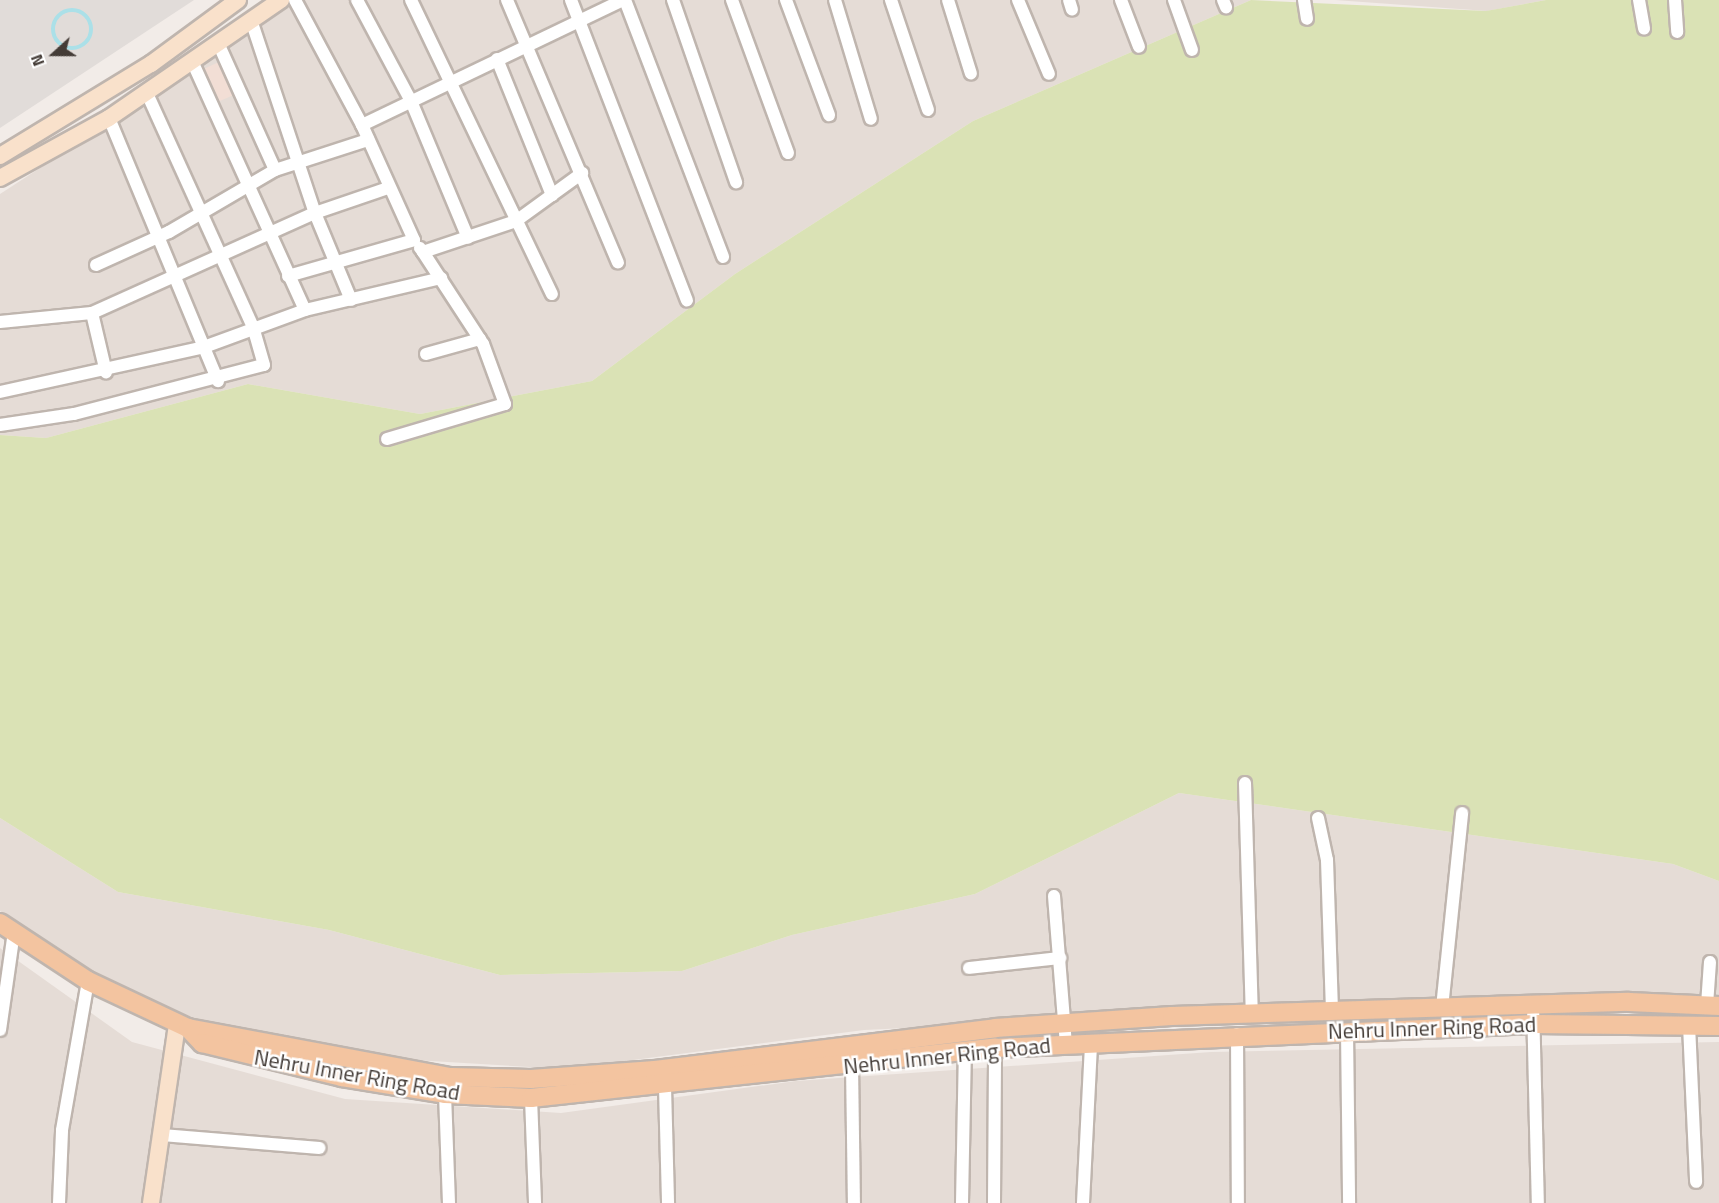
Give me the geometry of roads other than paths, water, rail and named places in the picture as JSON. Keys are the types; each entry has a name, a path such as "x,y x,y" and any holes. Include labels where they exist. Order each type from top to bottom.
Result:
{"main road":[{"name":"Nehru Inner Ring Road","path":"7,927 88,981 183,1026 433,1074 531,1079 1065,1023 1252,1013 1533,1005 1713,1005"},
{"name":"Nehru Inner Ring Road","path":"183,1026 202,1043 244,1055 445,1094 531,1098 665,1087 995,1048 1237,1034 1534,1024 1719,1026"}],"street":[{"path":"0,156 151,64 238,0"},
{"path":"0,178 109,118 281,0"},
{"path":"295,0 362,125 388,188 414,240 480,339 506,398 502,408 447,418 387,439"},
{"path":"357,0 411,101 468,238"},
{"path":"411,0 452,80 552,294"},
{"path":"507,0 528,43 618,263"},
{"path":"571,0 575,21 687,300"},
{"path":"362,125 528,43 624,0 723,257"},
{"path":"674,0 736,182"},
{"path":"732,0 788,153"},
{"path":"786,0 829,115"},
{"path":"835,0 871,119"},
{"path":"891,0 928,110"},
{"path":"948,0 971,74"},
{"path":"1018,0 1049,74"},
{"path":"1121,0 1139,47"},
{"path":"1174,0 1192,50"},
{"path":"1304,0 1307,19"},
{"path":"1639,0 1644,29"},
{"path":"1675,0 1677,32"},
{"path":"251,20 315,213 333,262 351,300"},
{"path":"218,43 275,170"},
{"path":"498,59 552,195"},
{"path":"192,61 246,186 305,310"},
{"path":"0,425 74,414 218,381 264,365 253,327 147,93"},
{"path":"109,118 218,381"},
{"path":"96,265 159,237 275,170 300,166 368,140"},
{"path":"423,252 516,221 582,174"},
{"path":"0,322 92,313 223,258 315,213 388,188"},
{"path":"288,276 414,240"},
{"path":"0,392 106,372 204,348 253,327 305,310 441,278"},
{"path":"92,313 106,372"},
{"path":"426,354 480,339"},
{"path":"1245,783 1252,1013"},
{"path":"1442,1008 1462,813"},
{"path":"1318,818 1327,860 1332,1011"},
{"path":"1054,896 1066,1044"},
{"path":"0,1030 7,927"},
{"path":"969,968 1059,958"},
{"path":"1710,962 1713,1005"},
{"path":"59,1203 62,1130 88,981"},
{"path":"1533,1005 1538,1203"},
{"path":"1689,1025 1696,1182"},
{"path":"151,1203 183,1026"},
{"path":"1347,1031 1349,1203"},
{"path":"1237,1034 1238,1203"},
{"path":"1083,1203 1091,1043"},
{"path":"994,1203 995,1048"},
{"path":"962,1203 965,1052"},
{"path":"852,1065 854,1203"},
{"path":"665,1087 668,1203"},
{"path":"445,1094 449,1203"},
{"path":"531,1098 535,1203"},
{"path":"162,1135 319,1148"}],"waterway":[{"path":"72,10 85,16 91,29 85,42 72,48 59,42 53,29 59,16 72,10"}]}
